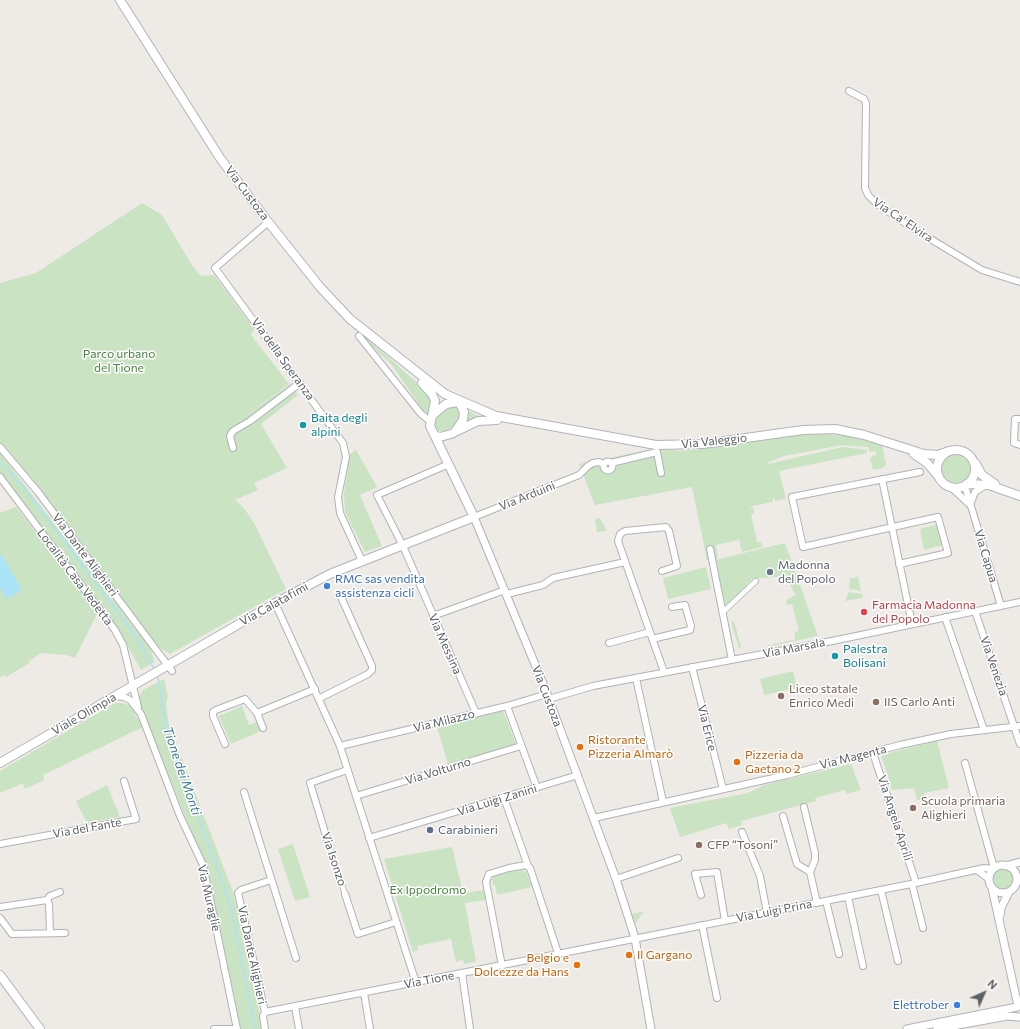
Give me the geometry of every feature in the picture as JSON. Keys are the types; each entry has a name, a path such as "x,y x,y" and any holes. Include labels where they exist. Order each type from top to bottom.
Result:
{"main road":[{"name":"Via Custoza","path":"120,0 220,158 265,218 332,301 350,319 432,386 459,402 485,413 520,422"},
{"name":"Via Custoza","path":"403,363 404,366 432,394 435,402 434,414 430,426 474,518"},
{"path":"434,414 446,404 459,402 464,412 462,420 453,432 445,447 448,461"},
{"path":"436,436 440,437 478,421 489,419 520,422"},
{"name":"Via Valeggio","path":"520,422 636,442 676,445 704,444 803,430 835,429 864,435 906,449 933,455 949,451"},
{"name":"Via Valeggio","path":"906,449 927,463 942,481"},
{"path":"999,487 988,485 951,487 942,481 939,476 938,465 944,455 949,451 961,450 971,457 982,475 999,487 1020,496"},
{"path":"966,485 975,472 974,462"},
{"name":"Via Calatafimi","path":"170,668 275,603 330,574 474,518"},
{"name":"Viale Olimpia","path":"0,763 148,677 170,668"},
{"path":"0,975 40,1029"}],"street":[{"name":"Via Ca' Elvira","path":"849,91 864,99 866,103 865,188 868,195 877,204 914,229 982,270 1020,282"},
{"name":"Via della Speranza","path":"265,225 215,268 343,443 346,457 338,497 340,513 362,561"},
{"name":"Via Custoza","path":"359,336 421,414 431,422"},
{"path":"234,448 230,436 233,431 250,421 300,383"},
{"path":"1020,418 1015,419 1014,443 1020,445"},
{"name":"Via Dante Alighieri","path":"0,447 38,492 170,668"},
{"name":"Via Arduini","path":"474,518 579,475 588,466 599,462 604,464 606,462 611,463 657,452 661,473"},
{"name":"Via Messina","path":"448,461 377,495 403,546 476,712"},
{"path":"899,564 948,553 938,517 803,547 792,497 920,472"},
{"name":"Località Casa Vedetta","path":"0,477 115,630 123,645 135,701 141,714"},
{"path":"882,479 912,624"},
{"name":"Via Capua","path":"966,485 970,506 1001,606"},
{"path":"970,506 974,492 988,485"},
{"name":"Via Capua","path":"951,487 962,496 970,506"},
{"name":"Via Custoza","path":"474,518 506,592 548,697 616,878 636,938 651,1029"},
{"path":"662,571 677,566 669,531 666,527 625,531 620,534 618,541 664,672"},
{"path":"710,549 732,660"},
{"path":"433,616 506,592 543,585 553,578 625,562"},
{"path":"722,613 756,581"},
{"path":"320,698 368,674 372,670 372,666 341,597"},
{"name":"Via Marsala","path":"548,697 593,686 732,660 1020,602"},
{"path":"275,603 320,698 340,746 416,983"},
{"path":"609,643 690,630 691,626 685,605 672,607"},
{"name":"Via Venezia","path":"975,611 1018,726 1020,744"},
{"path":"946,617 984,730"},
{"name":"Via Erice","path":"692,667 723,789"},
{"path":"636,678 663,802"},
{"path":"257,713 315,689"},
{"name":"Via Muraglie","path":"115,696 124,697 130,700 141,714 180,816 204,865 237,1029"},
{"name":"Via Milazzo","path":"340,746 476,712 548,697"},
{"path":"225,744 213,712 242,699 247,701 257,713 263,728"},
{"path":"507,706 537,788"},
{"name":"Via Magenta","path":"594,818 723,789 951,734 1018,726"},
{"name":"Via Volturno","path":"356,796 521,746"},
{"name":"Via Angela Aprili","path":"874,753 914,884"},
{"path":"965,763 994,869 989,879"},
{"name":"Via Isonzo","path":"347,770 310,783 345,894 358,934 396,922"},
{"name":"Via Luigi Zanini","path":"369,838 578,775"},
{"name":"Via del Fante","path":"0,844 136,819 124,781"},
{"path":"244,792 296,958"},
{"path":"504,798 558,953"},
{"path":"804,807 815,853 815,860 810,872 817,903"},
{"path":"783,816 797,864 810,872"},
{"path":"742,832 760,876 767,913"},
{"path":"616,878 678,858"},
{"path":"994,869 1020,862"},
{"path":"502,966 486,882 487,877 493,872 528,866"},
{"path":"999,924 1001,908 1009,892 1015,887 1019,878 1013,869 1006,866"},
{"name":"Via Luigi Prina","path":"636,938 914,884 977,870 989,868 994,869"},
{"path":"937,1029 1007,1016 1020,1017 1018,1002 992,888 989,879 977,870"},
{"path":"701,895 695,874 717,872 725,921"},
{"name":"Via Dante Alighieri","path":"266,1029 263,1016 265,1012 238,893 241,890 271,880"},
{"path":"914,884 923,928"},
{"path":"992,888 1000,893 1009,892"},
{"path":"881,890 898,961"},
{"path":"0,907 47,900 50,896 60,892"},
{"path":"848,897 863,966"},
{"path":"47,900 49,904 50,933"},
{"path":"826,901 839,954"},
{"path":"995,904 1004,902"},
{"path":"0,918 12,934 65,933"},
{"path":"702,925 717,998"},
{"name":"Via Tione","path":"265,1012 462,974 636,938"},
{"path":"462,974 470,1029"},
{"path":"364,993 370,1029"},
{"path":"907,1029 1018,1002"},
{"path":"295,1007 299,1029"},
{"path":"214,1029 237,1029"}],"green space":[{"name":"Parco urbano del Tione","path":"142,203 162,215 193,267 201,276 214,275 254,329 251,335 289,384 199,449 290,384 298,395 261,424 287,468 254,483 258,490 235,500 230,496 243,507 254,523 286,589 170,654 155,644 0,444 0,283 36,273"},
{"path":"340,313 428,393 431,405 429,413 425,413 391,364 338,314"},
{"path":"453,406 457,406 460,410 459,419 454,426 446,431 436,430 435,422 440,413"},
{"path":"469,411 480,417 467,423 465,422 467,412"},
{"path":"825,434 847,436 882,445 886,464 883,468 873,470 870,458 877,454 875,451 870,452 868,447 842,445 784,456 767,463 843,447 867,450 867,453 779,471 786,499 775,501 774,496 772,502 749,507 753,508 754,513 751,514 757,542 761,542 762,547 742,552 739,540 716,545 718,558 707,560 692,487 595,505 579,464 659,448 680,451 694,450 801,435"},
{"path":"356,450 377,487 360,495 382,546 365,552 345,512 344,494 350,454"},
{"path":"0,453 150,648 155,662 141,670 119,631 0,473"},
{"path":"956,454 962,455 970,463 970,475 962,483 956,484 950,483 942,475 941,469 942,463 950,455"},
{"path":"16,507 98,612 75,658 66,655 41,653 29,661 29,663 6,677 4,675 0,678 0,513"},
{"path":"600,518 607,531 597,532 595,519"},
{"path":"938,524 943,545 924,550 920,529"},
{"path":"785,543 818,636 768,647 767,646 793,640 795,638 795,632 799,631 792,604 787,605 786,600 796,595 785,576 752,579 747,584 746,588 726,606 715,560"},
{"path":"706,567 711,589 668,599 663,578"},
{"path":"858,577 861,591 849,589 850,578"},
{"path":"849,592 862,594 863,598 845,601"},
{"path":"734,621 741,647 739,648 731,622"},
{"path":"793,671 797,688 764,695 760,679"},
{"path":"164,679 168,696 166,703 168,722 233,892 263,1029 241,1029 209,876 138,698 143,690"},
{"path":"115,703 122,703 130,706 143,727 43,775 44,780 25,789 23,783 0,793 0,771"},
{"path":"242,706 249,725 257,722 261,731 231,744 219,716"},
{"path":"503,711 516,744 448,764 437,727"},
{"path":"937,741 949,788 924,793 925,798 917,800 914,788 892,790 881,755"},
{"path":"851,764 861,790 847,794 845,790 815,798 816,801 741,821 742,825 729,829 726,823 680,837 670,808 748,793 764,785"},
{"path":"107,785 120,817 87,823 76,801"},
{"path":"293,844 310,897 295,901 278,849"},
{"name":"Ex Ippodromo","path":"452,847 463,893 484,890 486,900 465,903 476,962 464,964 463,960 456,962 451,939 417,946 418,950 413,952 384,859"},
{"path":"1003,868 1011,871 1014,879 1011,887 1003,890 995,887 992,879 995,871"},
{"path":"522,870 526,872 532,887 497,895 492,879 494,875"},
{"path":"644,911 635,924 632,914"}],"water":[{"path":"0,553 22,590 6,599 0,588"}],"waterway":[{"name":"Tione dei Monti","path":"0,462 24,488 114,607 137,639 155,670"},
{"name":"Tione dei Monti","path":"157,676 167,736 225,889 234,922 255,1029"}],"place":[{"name":"Baita degli alpini","path":"303,425"},
{"name":"Madonna del Popolo","path":"770,572"},
{"name":"RMC sas vendita assistenza cicli","path":"327,586"},
{"name":"Farmacia Madonna del Popolo","path":"864,612"},
{"name":"Palestra Bolisani","path":"835,656"},
{"name":"Liceo statale Enrico Medi","path":"781,696"},
{"name":"IIS Carlo Anti","path":"876,702"},
{"name":"Ristorante Pizzeria Almarò","path":"580,747"},
{"name":"Pizzeria da Gaetano 2","path":"737,762"},
{"name":"Scuola primaria Alighieri","path":"913,808"},
{"name":"Carabinieri","path":"430,830"},
{"name":"CFP “Tosoni”","path":"699,845"},
{"name":"Il Gargano","path":"629,955"},
{"name":"Belgio e Dolcezze da Hans","path":"577,965"},
{"name":"Elettrober","path":"957,1005"}]}
